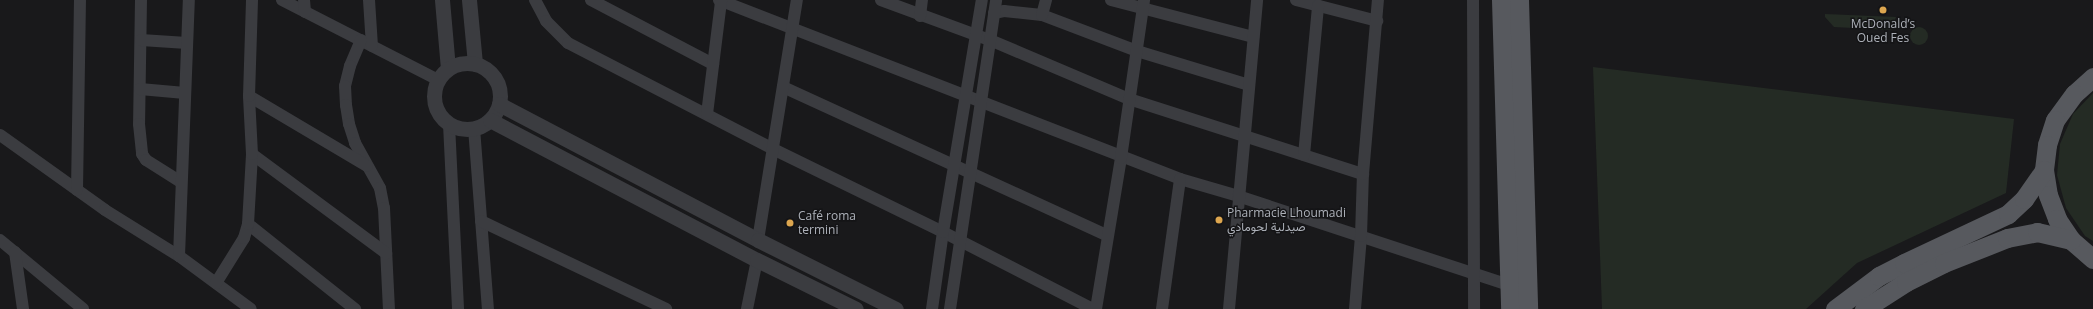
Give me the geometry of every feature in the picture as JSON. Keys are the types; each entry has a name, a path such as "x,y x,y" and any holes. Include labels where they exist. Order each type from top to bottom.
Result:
{"main road":[{"path":"1505,0 1510,309"},
{"path":"1505,0 1528,309"},
{"path":"2093,77 2074,94 2055,120 2047,144 2044,170 2048,195 2052,208 2060,224 2071,240 2093,259"},
{"path":"1835,309 1879,276 2008,214 2024,199 2044,170"},
{"path":"1864,309 1906,282 1951,260 2007,238 2037,232 2071,240"}],"street":[{"path":"77,190 80,0"},
{"path":"141,0 139,124 142,154 146,160 182,182"},
{"path":"178,256 189,0"},
{"path":"216,284 244,238 248,224 252,154 249,96 252,0"},
{"path":"282,0 372,46 443,75"},
{"path":"304,0 305,12"},
{"path":"369,0 372,46"},
{"path":"442,0 443,75 435,94 436,107 449,124 461,128 474,128 490,120 499,104 500,95 495,79 487,70 475,64 461,64 443,75"},
{"path":"469,0 475,64"},
{"path":"535,0 546,21 568,43 773,149 943,232 1094,309 1121,158 1143,5"},
{"path":"591,0 713,64"},
{"path":"707,114 720,0 1121,158 1180,179 1238,196 1509,285"},
{"path":"758,240 797,0"},
{"path":"881,0 920,16 990,40 1129,99 1363,174"},
{"path":"920,16 922,0"},
{"path":"932,309 943,232 982,0"},
{"path":"950,309 982,103 996,0"},
{"path":"1042,15 1046,0"},
{"path":"1111,0 1143,5 1253,37"},
{"path":"1229,309 1238,196 1245,137 1257,0"},
{"path":"1296,0 1376,21"},
{"path":"1355,309 1361,236 1363,174 1378,0"},
{"path":"1473,0 1474,309"},
{"path":"1304,155 1318,6"},
{"path":"994,13 1004,11 1042,15 1137,51 1249,85"},
{"path":"141,40 187,43"},
{"path":"361,40 350,66 345,86 346,106 349,124 355,143 380,188 384,208 389,309"},
{"path":"783,87 1107,235"},
{"path":"140,89 185,92"},
{"path":"249,96 367,166"},
{"path":"499,104 758,240 896,309"},
{"path":"490,120 758,260 856,309"},
{"path":"449,124 458,309"},
{"path":"474,128 488,309"},
{"path":"0,135 77,190 178,256 251,309"},
{"path":"252,154 386,253"},
{"path":"1162,309 1180,179"},
{"path":"481,221 666,309"},
{"path":"248,224 355,309"},
{"path":"0,240 78,307"},
{"path":"15,252 23,309"},
{"path":"747,309 758,260"}],"shaded area":[{"path":"1825,14 1896,17 1891,30 1834,27 1825,17"},
{"path":"1919,27 1925,30 1928,36 1925,42 1919,45 1913,42 1910,36 1913,30"},
{"path":"1593,67 2014,119 2006,193 1857,263 1806,309 1602,309"},
{"path":"2093,93 2093,241 2085,236 2066,208 2057,175 2060,144 2073,114"}],"place":[{"name":"McDonald’s Oued Fes","path":"1883,10"},
{"name":"Pharmacie Lhoumadi صيدلية لحومادي","path":"1219,220"},
{"name":"Café roma termini","path":"790,223"}]}
